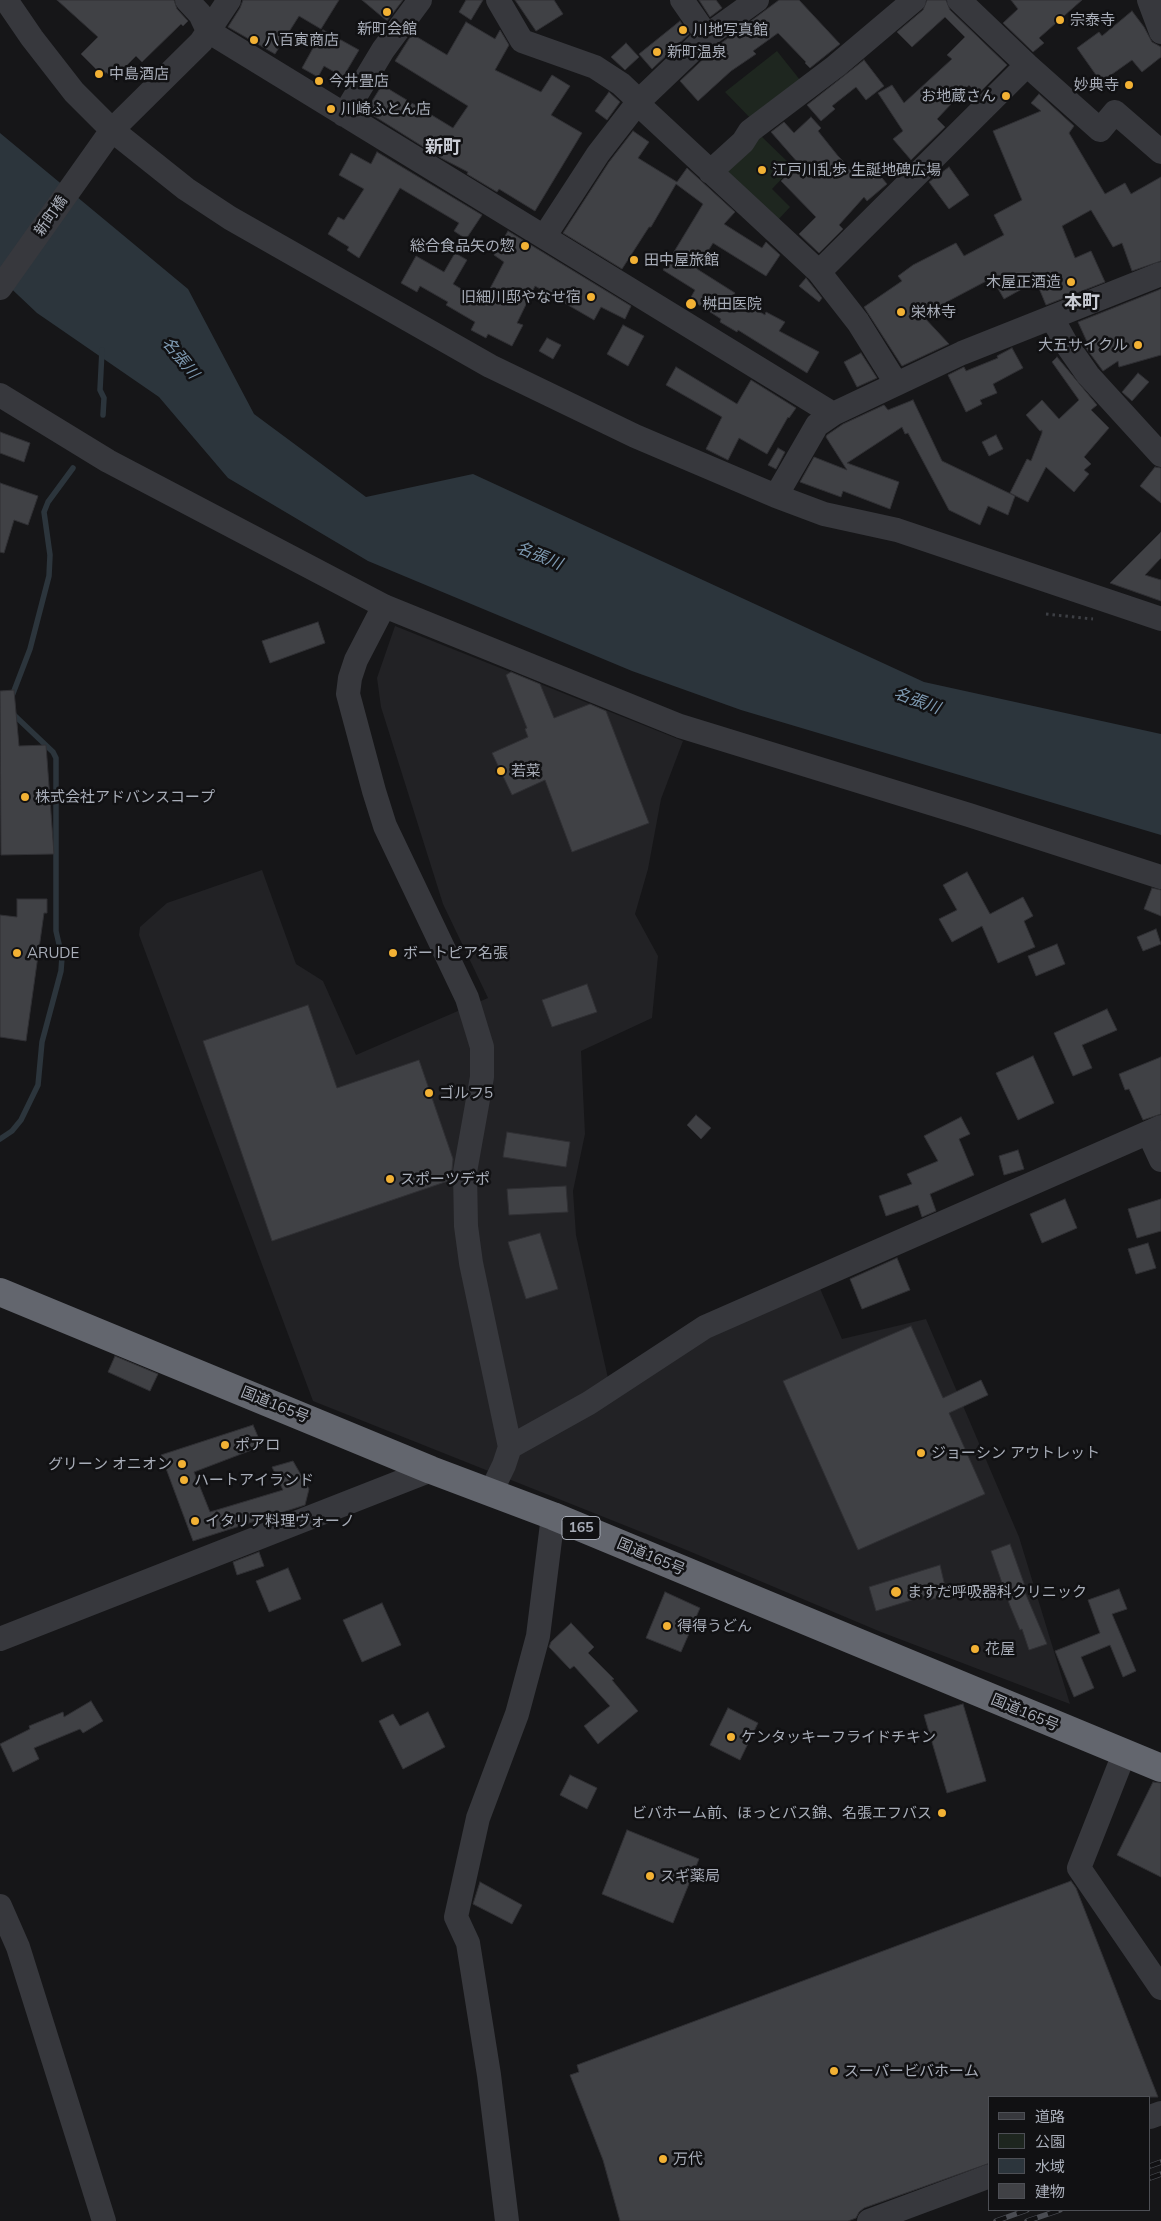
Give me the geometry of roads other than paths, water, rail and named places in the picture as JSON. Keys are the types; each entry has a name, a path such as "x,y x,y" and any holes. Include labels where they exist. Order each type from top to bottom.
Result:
{"highway":[{"name":"国道165号","path":"0,1292 431,1470 552,1516 1161,1768"}],"street":[{"path":"6,0 32,38 107,136 230,218 490,366 635,436 776,496 824,514 897,530 1161,619"},
{"path":"187,0 200,14 208,31 834,414"},
{"name":"新町橋","path":"0,288 107,136 200,42 229,0"},
{"path":"344,115 383,50 420,0"},
{"path":"498,0 522,41 595,67 621,84 710,172 819,272 858,322 896,383"},
{"path":"682,0 707,36"},
{"path":"544,237 598,154 638,102 707,36 757,0"},
{"path":"710,172 743,142 750,131 836,66 914,0"},
{"path":"959,0 1027,65 1100,130 1115,112 1161,152"},
{"path":"1149,0 1161,32"},
{"path":"819,272 1027,65"},
{"path":"776,496 817,425 834,414 962,353 1161,274"},
{"path":"1052,318 1067,345 1088,374 1161,455"},
{"path":"0,395 108,462 384,606 680,726 988,821 1161,877"},
{"path":"384,606 356,660 350,678 348,694 371,782 385,826 467,998 482,1047 482,1077 465,1172 466,1226 471,1263 510,1447 491,1492"},
{"path":"510,1447 590,1404 706,1327 1155,1130 1161,1160"},
{"path":"0,1639 431,1470"},
{"path":"506,2221 485,2046 468,1943 456,1917 478,1818 517,1714 538,1636 552,1516"},
{"path":"1124,1754 1079,1868 1161,1988"},
{"path":"0,1906 9,1952 104,2221"},
{"path":"869,2221 988,2177"}],"water":[{"name":"名張川","path":"0,133 188,289 254,414 366,497 473,474 924,682 1161,734 1161,835 741,710 632,671 368,561 228,478 159,397 37,313 0,278"}],"waterway":[{"path":"102,350 100,390 104,398 103,415"},
{"path":"12,696 30,649 49,576 50,555 44,512 48,502 73,468"},
{"path":"0,1139 12,1131 21,1120 38,1085 42,1042 61,971 62,957 56,931 56,758 53,752 13,714"}],"railway":[{"path":"1151,2166 1161,2162"},
{"path":"1151,2178 1161,2174"},
{"path":"996,2221 1024,2211"},
{"path":"1027,2221 1057,2211"}],"place":[{"name":"新町会館","path":"387,12"},
{"name":"宗泰寺","path":"1060,20"},
{"name":"川地写真館","path":"683,30"},
{"name":"八百寅商店","path":"254,40"},
{"name":"新町温泉","path":"657,52"},
{"name":"中島酒店","path":"99,74"},
{"name":"今井畳店","path":"319,81"},
{"name":"妙典寺","path":"1129,85"},
{"name":"お地蔵さん","path":"1006,96"},
{"name":"川崎ふとん店","path":"331,109"},
{"name":"江戸川乱歩 生誕地碑広場","path":"762,170"},
{"name":"総合食品矢の惣","path":"525,246"},
{"name":"田中屋旅館","path":"634,260"},
{"name":"木屋正酒造","path":"1071,282"},
{"name":"旧細川邸やなせ宿","path":"591,297"},
{"name":"桝田医院","path":"691,304"},
{"name":"栄林寺","path":"901,312"},
{"name":"大五サイクル","path":"1138,345"},
{"name":"若菜","path":"501,771"},
{"name":"株式会社アドバンスコープ","path":"25,797"},
{"name":"ARUDE","path":"17,953"},
{"name":"ボートピア名張","path":"393,953"},
{"name":"ゴルフ5","path":"429,1093"},
{"name":"スポーツデポ","path":"390,1179"},
{"name":"ポアロ","path":"225,1445"},
{"name":"ジョーシン アウトレット","path":"921,1453"},
{"name":"グリーン オニオン","path":"182,1464"},
{"name":"ハートアイランド","path":"184,1480"},
{"name":"イタリア料理ヴォーノ","path":"195,1521"},
{"name":"ますだ呼吸器科クリニック","path":"896,1592"},
{"name":"得得うどん","path":"667,1626"},
{"name":"花屋","path":"975,1649"},
{"name":"ケンタッキーフライドチキン","path":"731,1737"},
{"name":"ビバホーム前、ほっとバス錦、名張エフバス","path":"942,1813"},
{"name":"スギ薬局","path":"650,1876"},
{"name":"スーパービバホーム","path":"834,2071"},
{"name":"万代","path":"663,2159"}],"district":[{"name":"新町","path":"443,148"},
{"name":"本町","path":"1082,303"}]}
